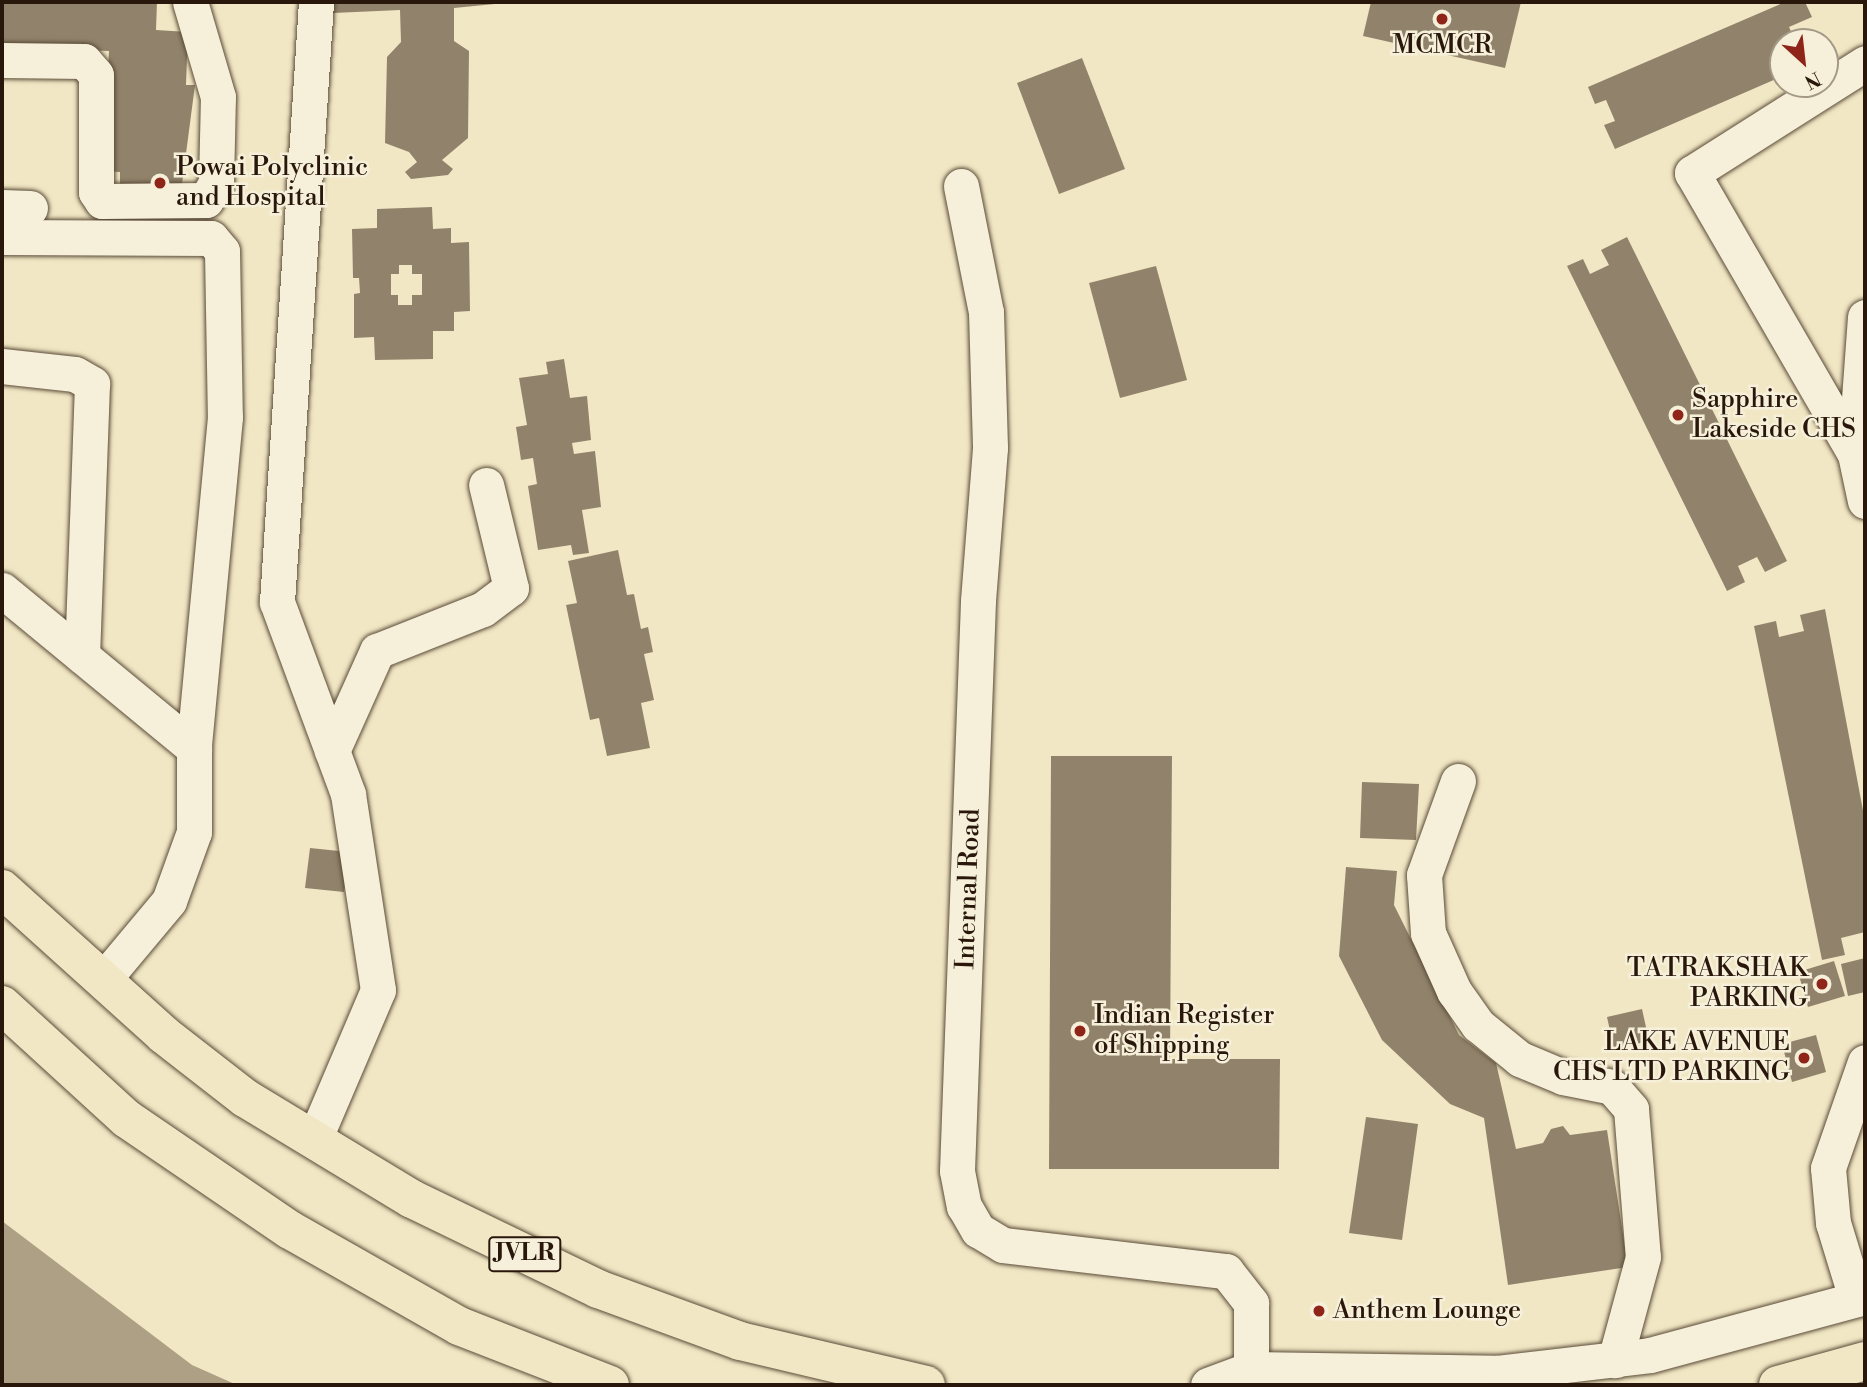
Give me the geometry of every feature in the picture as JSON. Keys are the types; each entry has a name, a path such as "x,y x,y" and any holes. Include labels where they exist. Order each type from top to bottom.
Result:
{"main road":[{"name":"JVLR","path":"2,889 103,980 245,1098 412,1199 598,1289 740,1340 926,1385"},
{"path":"2,1005 127,1119 290,1230 459,1326 610,1385"},
{"path":"1778,1385 1865,1361"}],"street":[{"path":"2,60 84,61 96,75 96,192 102,201 206,200 216,183 218,97 190,2"},
{"path":"314,1140 378,990 348,794 276,603 316,2"},
{"path":"1855,454 1692,173 1865,64"},
{"name":"Internal Road","path":"961,186 986,312 990,449 978,601 957,1171 964,1206 978,1230 1003,1245 1226,1271 1251,1303 1251,1369"},
{"path":"2,237 211,238 222,251 225,417 194,748 194,832 169,901 103,980"},
{"path":"1865,317 1855,454 1865,502"},
{"path":"2,366 75,374 92,384 82,656"},
{"path":"332,751 376,650 483,609 511,588 486,485"},
{"path":"2,590 194,748"},
{"path":"1458,781 1424,875 1428,933 1454,991 1478,1025 1520,1059 1563,1077 1612,1087 1631,1109 1643,1256 1615,1360"},
{"path":"1208,1385 1251,1369 1497,1373 1615,1360 1650,1355 1861,1297 1833,1223 1828,1168 1865,1062"}],"shaded area":[{"path":"2,1221 192,1365 237,1385 2,1385"}],"building":[{"path":"2,2 157,2 156,30 188,32 186,85 195,85 182,184 120,189 120,172 103,171 109,51 2,47"},
{"path":"332,2 516,2 454,8 454,41 469,51 468,138 442,160 453,169 448,175 411,179 405,172 417,162 409,152 385,143 387,57 401,42 400,10 333,13"},
{"name":"MCMCR","path":"1371,2 1521,2 1505,68 1363,36"},
{"path":"1785,2 1805,2 1812,17 1789,28 1769,28 1769,82 1615,149 1604,125 1615,121 1606,100 1595,104 1588,87"},
{"path":"1082,58 1125,169 1059,194 1017,83"},
{"path":"432,207 433,229 451,228 451,243 469,242 470,311 454,312 454,331 433,331 433,359 375,360 374,337 354,338 354,294 360,293 359,278 353,278 352,229 377,228 377,209","holes":["399,265 412,265 412,274 422,274 422,295 412,295 412,305 398,305 398,295 391,295 391,274 399,274"]},
{"name":"Sapphire Lakeside CHS","path":"1627,237 1787,561 1765,572 1757,557 1738,566 1745,582 1727,591 1567,266 1583,259 1590,274 1609,265 1601,250"},
{"path":"1156,266 1187,380 1120,398 1089,283"},
{"path":"564,359 570,398 587,396 591,440 572,443 574,454 595,451 601,507 582,510 589,553 573,555 571,545 538,550 528,486 537,484 533,458 521,460 516,427 527,425 519,378 548,374 546,362"},
{"path":"618,550 627,595 634,594 641,629 648,627 653,652 644,654 654,700 641,703 650,748 607,756 599,718 590,720 566,605 577,603 568,561"},
{"path":"1825,609 1865,821 1865,932 1841,938 1845,955 1822,960 1754,626 1776,621 1779,637 1804,631 1800,615"},
{"path":"1051,756 1172,756 1170,1059 1280,1059 1279,1169 1049,1169"},
{"path":"1362,782 1419,784 1416,840 1360,838"},
{"path":"310,848 349,852 344,892 305,888"},
{"path":"1346,867 1397,871 1394,905 1459,1035 1496,1063 1516,1149 1543,1143 1551,1129 1563,1126 1570,1135 1607,1130 1628,1267 1508,1285 1484,1118 1450,1104 1382,1040 1339,956"},
{"path":"1865,958 1865,992 1848,996 1841,964"},
{"name":"TATRAKSHAK PARKING","path":"1834,961 1845,996 1808,1007 1798,972"},
{"path":"1642,1009 1649,1041 1614,1049 1607,1017"},
{"name":"LAKE AVENUE CHS LTD PARKING","path":"1816,1035 1826,1072 1792,1082 1782,1044"},
{"path":"1366,1117 1418,1124 1402,1240 1349,1233"}],"place":[{"name":"MCMCR","path":"1442,19"},
{"name":"Powai Polyclinic and Hospital","path":"160,183"},
{"name":"Sapphire Lakeside CHS","path":"1678,415"},
{"name":"TATRAKSHAK PARKING","path":"1822,984"},
{"name":"Indian Register of Shipping","path":"1080,1031"},
{"name":"LAKE AVENUE CHS LTD PARKING","path":"1804,1058"},
{"name":"Anthem Lounge","path":"1319,1311"}]}
